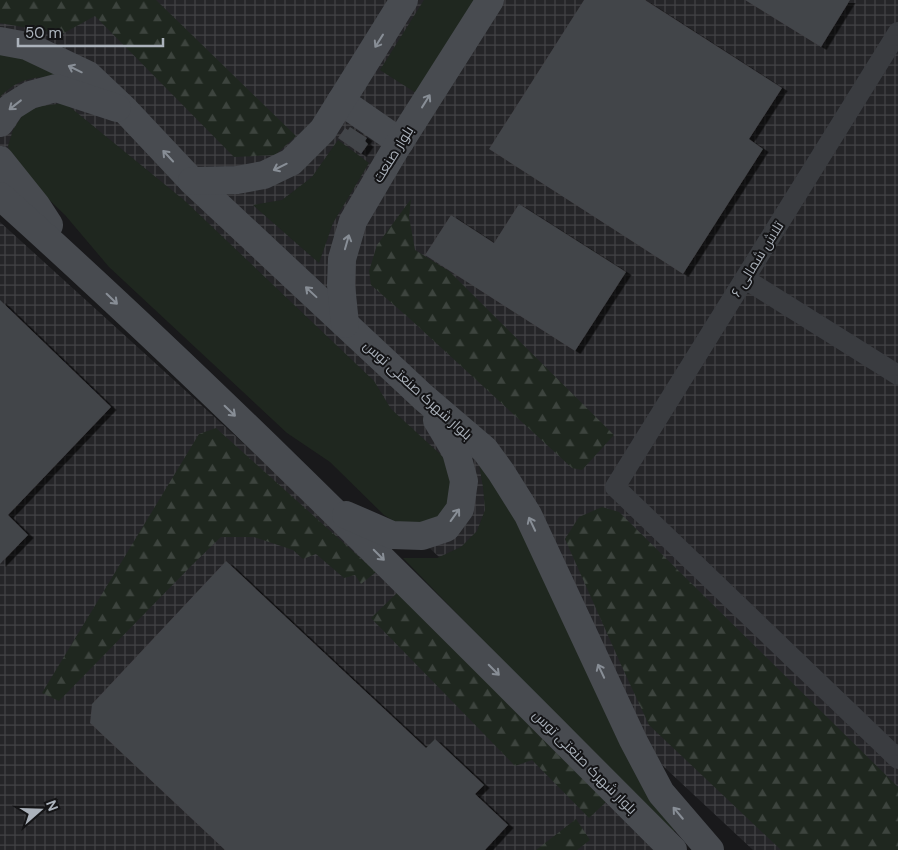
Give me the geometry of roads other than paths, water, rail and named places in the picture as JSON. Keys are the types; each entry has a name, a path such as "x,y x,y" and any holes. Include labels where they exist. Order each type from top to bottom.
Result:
{"main road":[{"path":"192,181 237,180 264,175 291,162 323,130 404,0"},
{"name":"بلوار صنعت","path":"345,324 340,285 342,259 353,221 400,142 490,0"},
{"name":"بلوار شهرک صنعتی توس","path":"0,41 27,46 88,76 126,111 192,181 423,397 485,450 528,515 633,740 661,793 710,850"},
{"path":"0,122 11,107 30,95 56,88 126,111"},
{"path":"341,101 400,142"},
{"path":"0,160 36,205 77,265"},
{"name":"بلوار شهرک صنعتی توس","path":"0,196 77,265 332,508 673,850"},
{"path":"332,508 392,535 422,536 446,528 460,509 464,481 456,452 423,397"}],"street":[{"name":"تلاش شمالی ۶","path":"898,32 615,487 898,759"},
{"path":"745,279 898,375"}]}
